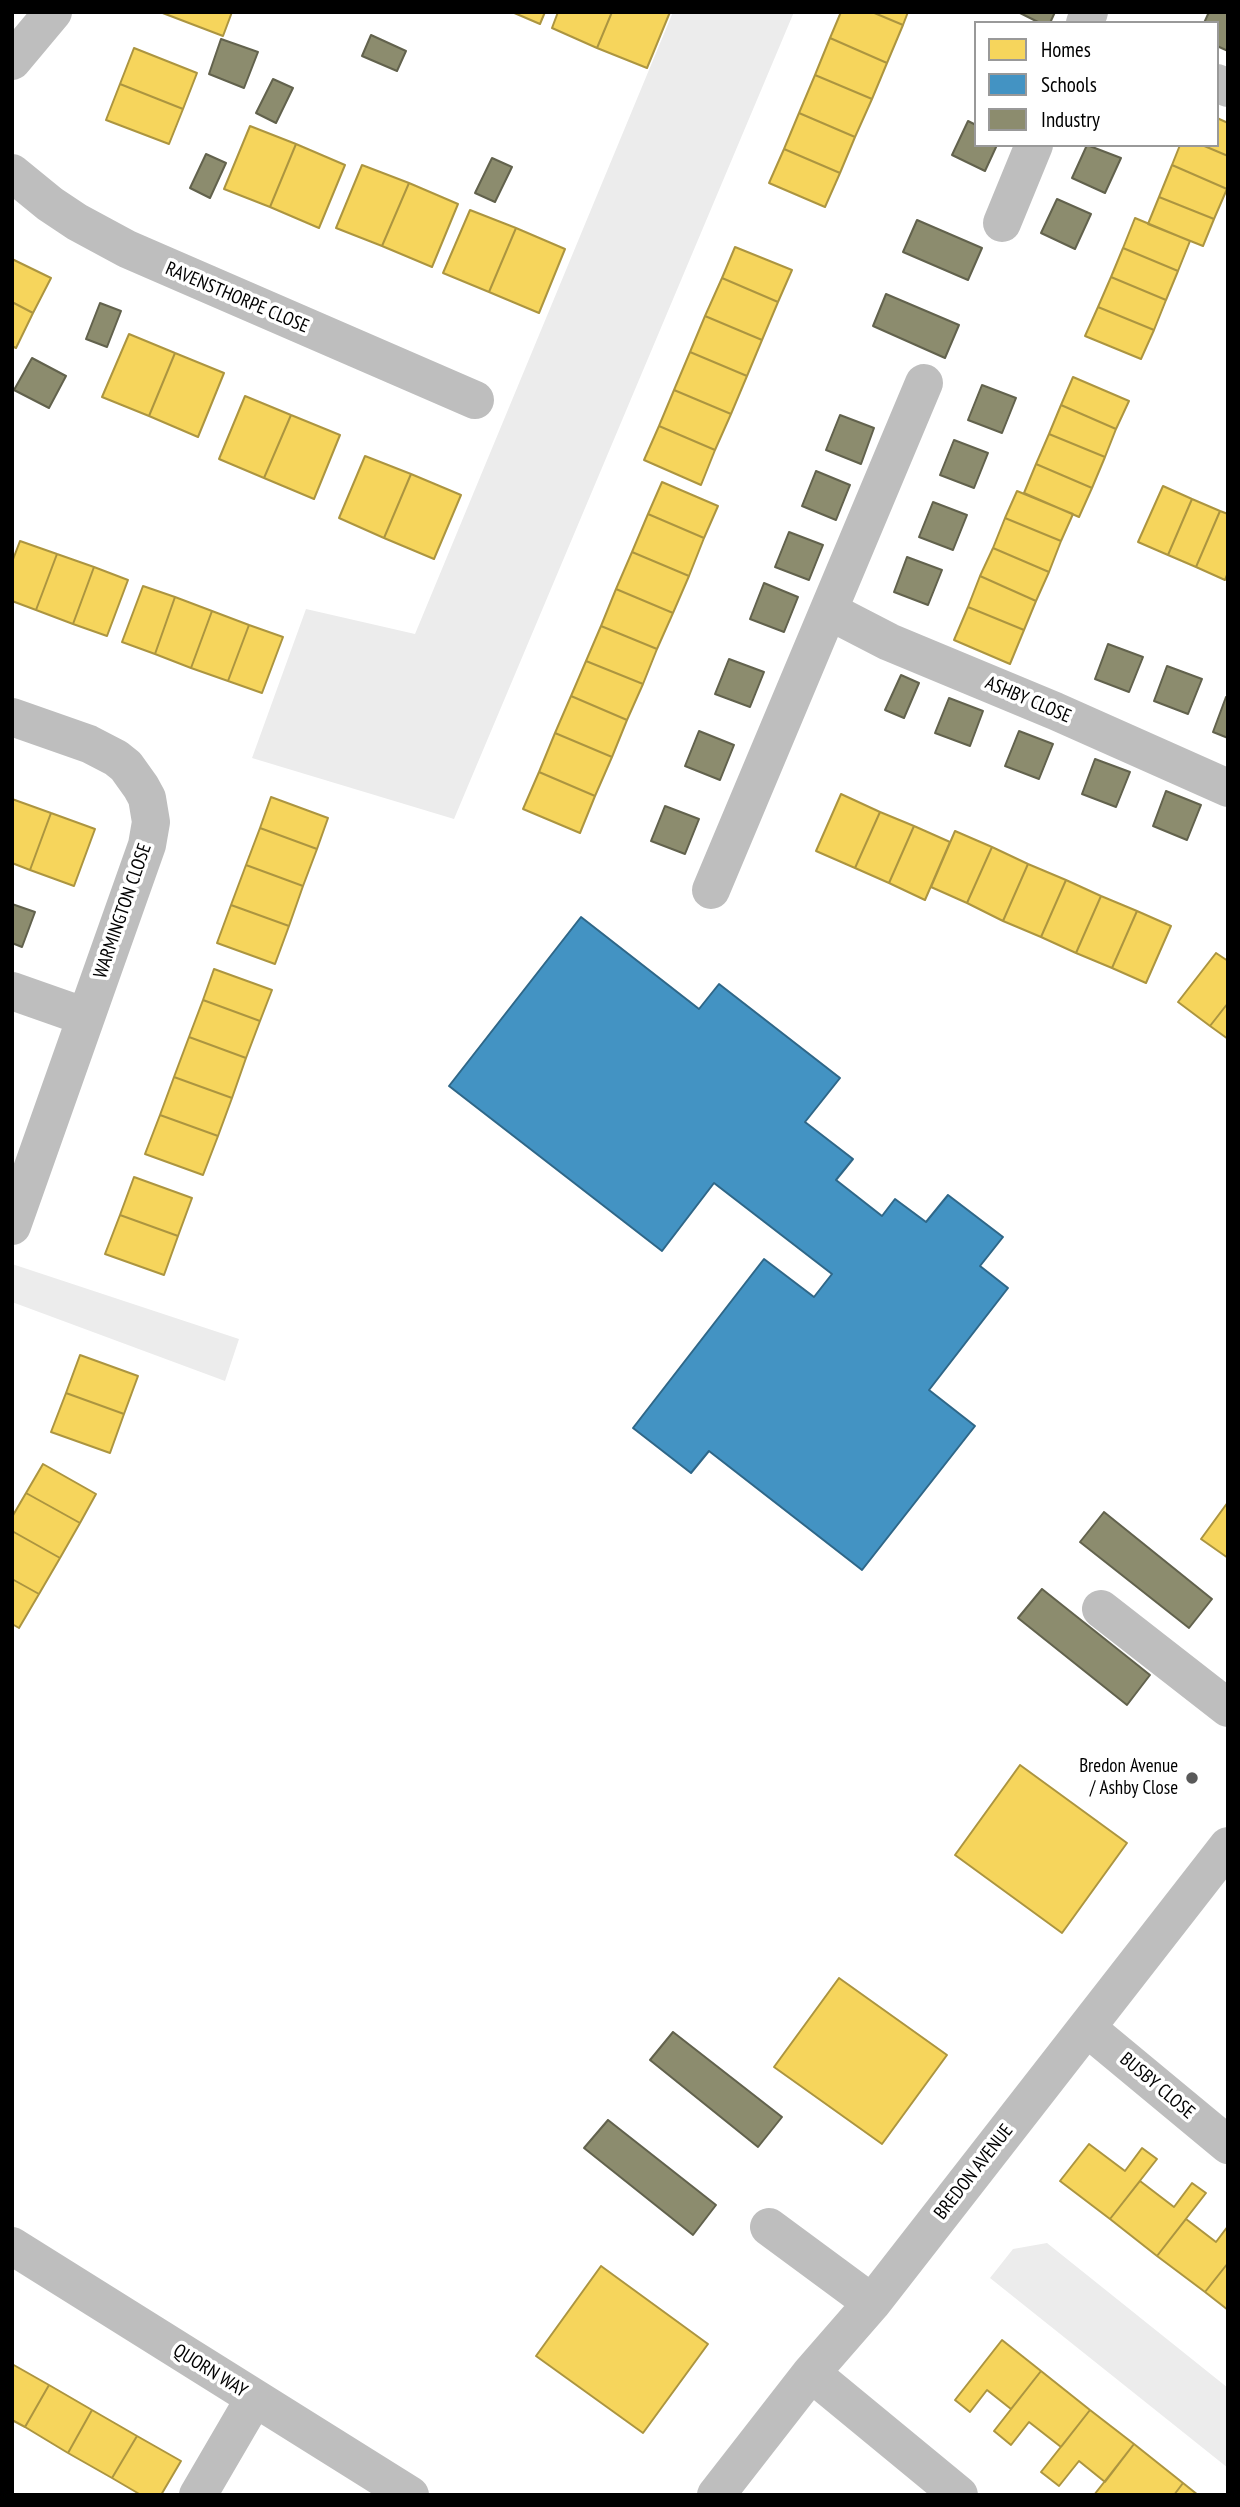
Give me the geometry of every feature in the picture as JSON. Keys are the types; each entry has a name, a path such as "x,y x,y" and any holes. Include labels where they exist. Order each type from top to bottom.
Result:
{"street":[{"path":"12,61 53,12"},
{"path":"1002,223 1033,147"},
{"name":"RAVENSTHORPE CLOSE","path":"12,173 59,210 127,250 475,400"},
{"path":"711,890 924,383"},
{"name":"ASHBY CLOSE","path":"829,611 889,642 1055,711 1228,788"},
{"name":"WARMINGTON CLOSE","path":"12,717 89,744 116,758 134,776 147,798 150,822 147,845 12,1226"},
{"path":"12,991 86,1017"},
{"path":"1101,1609 1228,1708"},
{"name":"BREDON AVENUE","path":"716,2495 811,2373 872,2302 1228,1846"},
{"name":"BUSBY CLOSE","path":"1087,2028 1228,2145"},
{"path":"769,2227 872,2302"},
{"name":"QUORN WAY","path":"12,2246 410,2495"},
{"path":"811,2373 959,2495"},
{"path":"198,2495 254,2399"}],"shaded area":[{"path":"673,12 794,12 454,819 252,758 306,609 415,634"},
{"path":"12,1264 239,1339 225,1381 12,1302"},
{"path":"1047,2243 1228,2388 1228,2468 990,2278 1013,2249"}],"building: Homes":[{"path":"160,12 232,12 223,36"},
{"path":"512,12 545,12 540,24"},
{"path":"558,12 612,12 597,48 552,28"},
{"path":"612,12 670,12 647,68 597,48"},
{"path":"841,12 872,12 903,25 887,63 830,38"},
{"path":"872,12 908,12 903,25"},
{"path":"830,38 887,63 872,99 815,75"},
{"path":"134,48 197,73 183,109 120,84"},
{"path":"815,75 872,99 855,137 799,113"},
{"path":"120,84 183,109 169,144 106,120"},
{"path":"799,113 855,137 840,173 784,149"},
{"path":"1219,119 1228,123 1228,156 1207,147 1219,147"},
{"path":"250,126 296,144 270,207 224,189"},
{"path":"296,144 345,165 319,228 270,207"},
{"path":"1179,147 1207,147 1228,156 1227,189 1172,165"},
{"path":"784,149 840,173 825,207 769,183"},
{"path":"362,165 409,183 382,246 336,228"},
{"path":"1172,165 1227,189 1214,219 1159,197"},
{"path":"409,183 458,204 432,267 382,246"},
{"path":"1159,197 1214,219 1203,246 1148,224"},
{"path":"470,210 516,228 489,292 443,273"},
{"path":"1135,218 1190,241 1178,271 1123,248"},
{"path":"516,228 565,249 539,313 489,292"},
{"path":"735,247 792,270 778,302 722,278"},
{"path":"1123,248 1178,271 1166,300 1111,277"},
{"path":"12,259 51,278 33,313 12,302"},
{"path":"1111,277 1166,300 1154,330 1098,307"},
{"path":"722,278 778,302 762,340 705,316"},
{"path":"12,302 33,313 16,348 12,346"},
{"path":"1098,307 1154,330 1141,359 1085,336"},
{"path":"705,316 762,340 747,376 690,352"},
{"path":"129,334 175,353 149,416 102,397"},
{"path":"690,352 747,376 731,414 674,390"},
{"path":"175,353 224,373 198,437 149,416"},
{"path":"1073,377 1129,401 1116,429 1061,405"},
{"path":"674,390 731,414 715,450 659,426"},
{"path":"245,396 291,415 264,478 219,459"},
{"path":"1061,405 1116,429 1105,457 1049,434"},
{"path":"291,415 340,435 314,499 264,478"},
{"path":"659,426 715,450 701,485 644,460"},
{"path":"1049,434 1105,457 1092,488 1036,464"},
{"path":"365,456 411,474 384,538 339,518"},
{"path":"1036,464 1092,488 1079,517 1024,493"},
{"path":"411,474 461,495 434,559 384,538"},
{"path":"662,482 718,506 704,538 648,514"},
{"path":"1163,486 1192,499 1168,555 1138,542"},
{"path":"1017,491 1073,514 1061,541 1005,518"},
{"path":"1192,499 1220,511 1196,567 1168,555"},
{"path":"1220,511 1228,514 1228,572 1225,580 1196,567"},
{"path":"648,514 704,538 689,576 632,552"},
{"path":"1005,518 1061,541 1049,572 993,548"},
{"path":"20,541 57,554 36,610 12,601 12,562"},
{"path":"993,548 1049,572 1036,601 980,576"},
{"path":"632,552 689,576 673,613 616,589"},
{"path":"57,554 94,567 73,624 36,610"},
{"path":"94,567 128,580 107,636 73,624"},
{"path":"980,576 1036,601 1024,630 968,607"},
{"path":"143,586 175,597 155,654 122,642"},
{"path":"616,589 673,613 657,649 601,626"},
{"path":"175,597 212,611 191,668 155,654"},
{"path":"968,607 1024,630 1010,664 954,640"},
{"path":"212,611 249,625 228,681 191,668"},
{"path":"249,625 283,637 262,693 228,681"},
{"path":"601,626 657,649 643,684 586,661"},
{"path":"586,661 643,684 627,720 571,696"},
{"path":"571,696 627,720 612,757 555,733"},
{"path":"555,733 612,757 595,796 539,772"},
{"path":"539,772 595,796 580,833 523,809"},
{"path":"841,794 880,812 855,868 816,851"},
{"path":"271,797 328,818 317,849 260,828"},
{"path":"12,799 51,813 30,870 12,863"},
{"path":"880,812 914,826 889,883 855,868"},
{"path":"51,813 95,829 74,886 30,870"},
{"path":"914,826 950,842 925,900 889,883"},
{"path":"260,828 317,849 303,886 246,865"},
{"path":"955,831 992,847 967,903 931,887"},
{"path":"992,847 1028,864 1003,921 967,903"},
{"path":"1028,864 1066,880 1041,937 1003,921"},
{"path":"246,865 303,886 289,926 231,905"},
{"path":"1066,880 1101,896 1076,953 1041,937"},
{"path":"1101,896 1137,911 1112,968 1076,953"},
{"path":"231,905 289,926 275,964 217,943"},
{"path":"1137,911 1171,926 1146,983 1112,968"},
{"path":"1216,953 1228,961 1228,1003 1210,1026 1178,1002"},
{"path":"214,969 272,990 260,1021 203,1000"},
{"path":"203,1000 260,1021 246,1058 189,1037"},
{"path":"1228,1003 1228,1039 1210,1026"},
{"path":"189,1037 246,1058 232,1098 174,1077"},
{"path":"174,1077 232,1098 218,1136 160,1115"},
{"path":"160,1115 218,1136 203,1175 145,1154"},
{"path":"134,1177 192,1198 178,1236 120,1215"},
{"path":"120,1215 178,1236 164,1275 105,1254"},
{"path":"80,1355 138,1376 124,1414 66,1393"},
{"path":"66,1393 124,1414 110,1453 51,1432"},
{"path":"43,1464 96,1494 80,1523 26,1493"},
{"path":"26,1493 80,1523 60,1558 12,1531 12,1517"},
{"path":"1228,1502 1228,1558 1201,1539"},
{"path":"12,1531 60,1558 39,1594 12,1579"},
{"path":"12,1579 39,1594 19,1628 12,1624"},
{"path":"1020,1765 1127,1843 1062,1933 955,1855"},
{"path":"839,1978 947,2055 882,2144 774,2067"},
{"path":"1089,2144 1125,2171 1142,2148 1157,2159 1110,2219 1060,2181"},
{"path":"1140,2181 1174,2207 1192,2183 1206,2193 1157,2256 1110,2219"},
{"path":"1186,2219 1216,2242 1228,2226 1228,2263 1205,2292 1157,2256"},
{"path":"1228,2263 1228,2310 1205,2292"},
{"path":"601,2266 708,2344 643,2433 536,2356"},
{"path":"1002,2340 1041,2371 1011,2409 987,2390 970,2412 955,2400"},
{"path":"12,2364 49,2385 25,2427 12,2420"},
{"path":"1041,2371 1090,2410 1061,2447 1029,2422 1011,2445 994,2431"},
{"path":"49,2385 92,2410 68,2453 25,2427"},
{"path":"92,2410 137,2436 112,2478 68,2453"},
{"path":"1090,2410 1134,2444 1105,2482 1079,2461 1059,2486 1041,2472"},
{"path":"137,2436 181,2461 161,2495 141,2495 112,2478"},
{"path":"1134,2444 1183,2483 1174,2495 1094,2495"},
{"path":"1183,2483 1198,2495 1174,2495"}],"building: Schools":[{"path":"581,917 699,1009 719,984 840,1078 805,1122 853,1159 836,1180 882,1216 895,1199 926,1222 948,1195 1003,1237 980,1266 1008,1288 929,1390 975,1426 862,1570 709,1451 691,1473 633,1428 764,1259 814,1297 832,1274 714,1183 662,1251 449,1086"}],"building: Industry":[{"path":"1018,12 1055,12 1051,21 1036,21"},
{"path":"1209,12 1228,12 1228,51 1219,47 1219,21 1205,21"},
{"path":"371,35 406,51 397,71 362,56"},
{"path":"221,39 258,52 244,88 209,74"},
{"path":"273,79 293,88 276,123 256,113"},
{"path":"968,121 974,124 974,147 996,147 985,171 952,155"},
{"path":"1086,147 1121,158 1105,193 1072,178"},
{"path":"206,154 226,163 210,198 190,188"},
{"path":"492,158 512,167 495,202 475,193"},
{"path":"1057,199 1091,214 1075,249 1041,233"},
{"path":"917,220 982,248 968,280 903,252"},
{"path":"886,294 959,325 945,358 873,326"},
{"path":"100,303 121,311 107,347 86,339"},
{"path":"32,358 66,376 49,408 14,390"},
{"path":"982,385 1016,398 1002,433 968,420"},
{"path":"840,415 874,428 861,464 826,450"},
{"path":"954,440 988,453 974,488 940,475"},
{"path":"816,471 850,485 836,520 802,506"},
{"path":"933,502 967,515 953,550 919,537"},
{"path":"789,532 823,545 809,580 775,567"},
{"path":"907,557 942,570 928,605 894,592"},
{"path":"764,583 798,597 784,632 750,619"},
{"path":"1108,644 1143,657 1129,692 1095,679"},
{"path":"729,659 764,672 750,707 715,694"},
{"path":"1167,666 1202,679 1188,714 1154,701"},
{"path":"901,675 919,683 904,718 885,710"},
{"path":"1226,697 1228,698 1228,738 1213,732"},
{"path":"949,698 983,711 970,746 935,733"},
{"path":"699,731 734,745 720,780 685,766"},
{"path":"1019,731 1053,744 1039,779 1005,766"},
{"path":"1095,759 1130,772 1116,807 1082,794"},
{"path":"1166,791 1201,805 1187,840 1153,826"},
{"path":"665,806 699,819 685,854 651,841"},
{"path":"12,904 35,912 22,947 12,943"},
{"path":"1104,1512 1212,1599 1189,1628 1080,1542"},
{"path":"1042,1589 1150,1675 1127,1705 1018,1618"},
{"path":"673,2032 782,2117 758,2147 650,2060"},
{"path":"608,2120 716,2205 693,2235 584,2148"}],"place":[{"name":"Bredon Avenue / Ashby Close","path":"1192,1778"}]}
